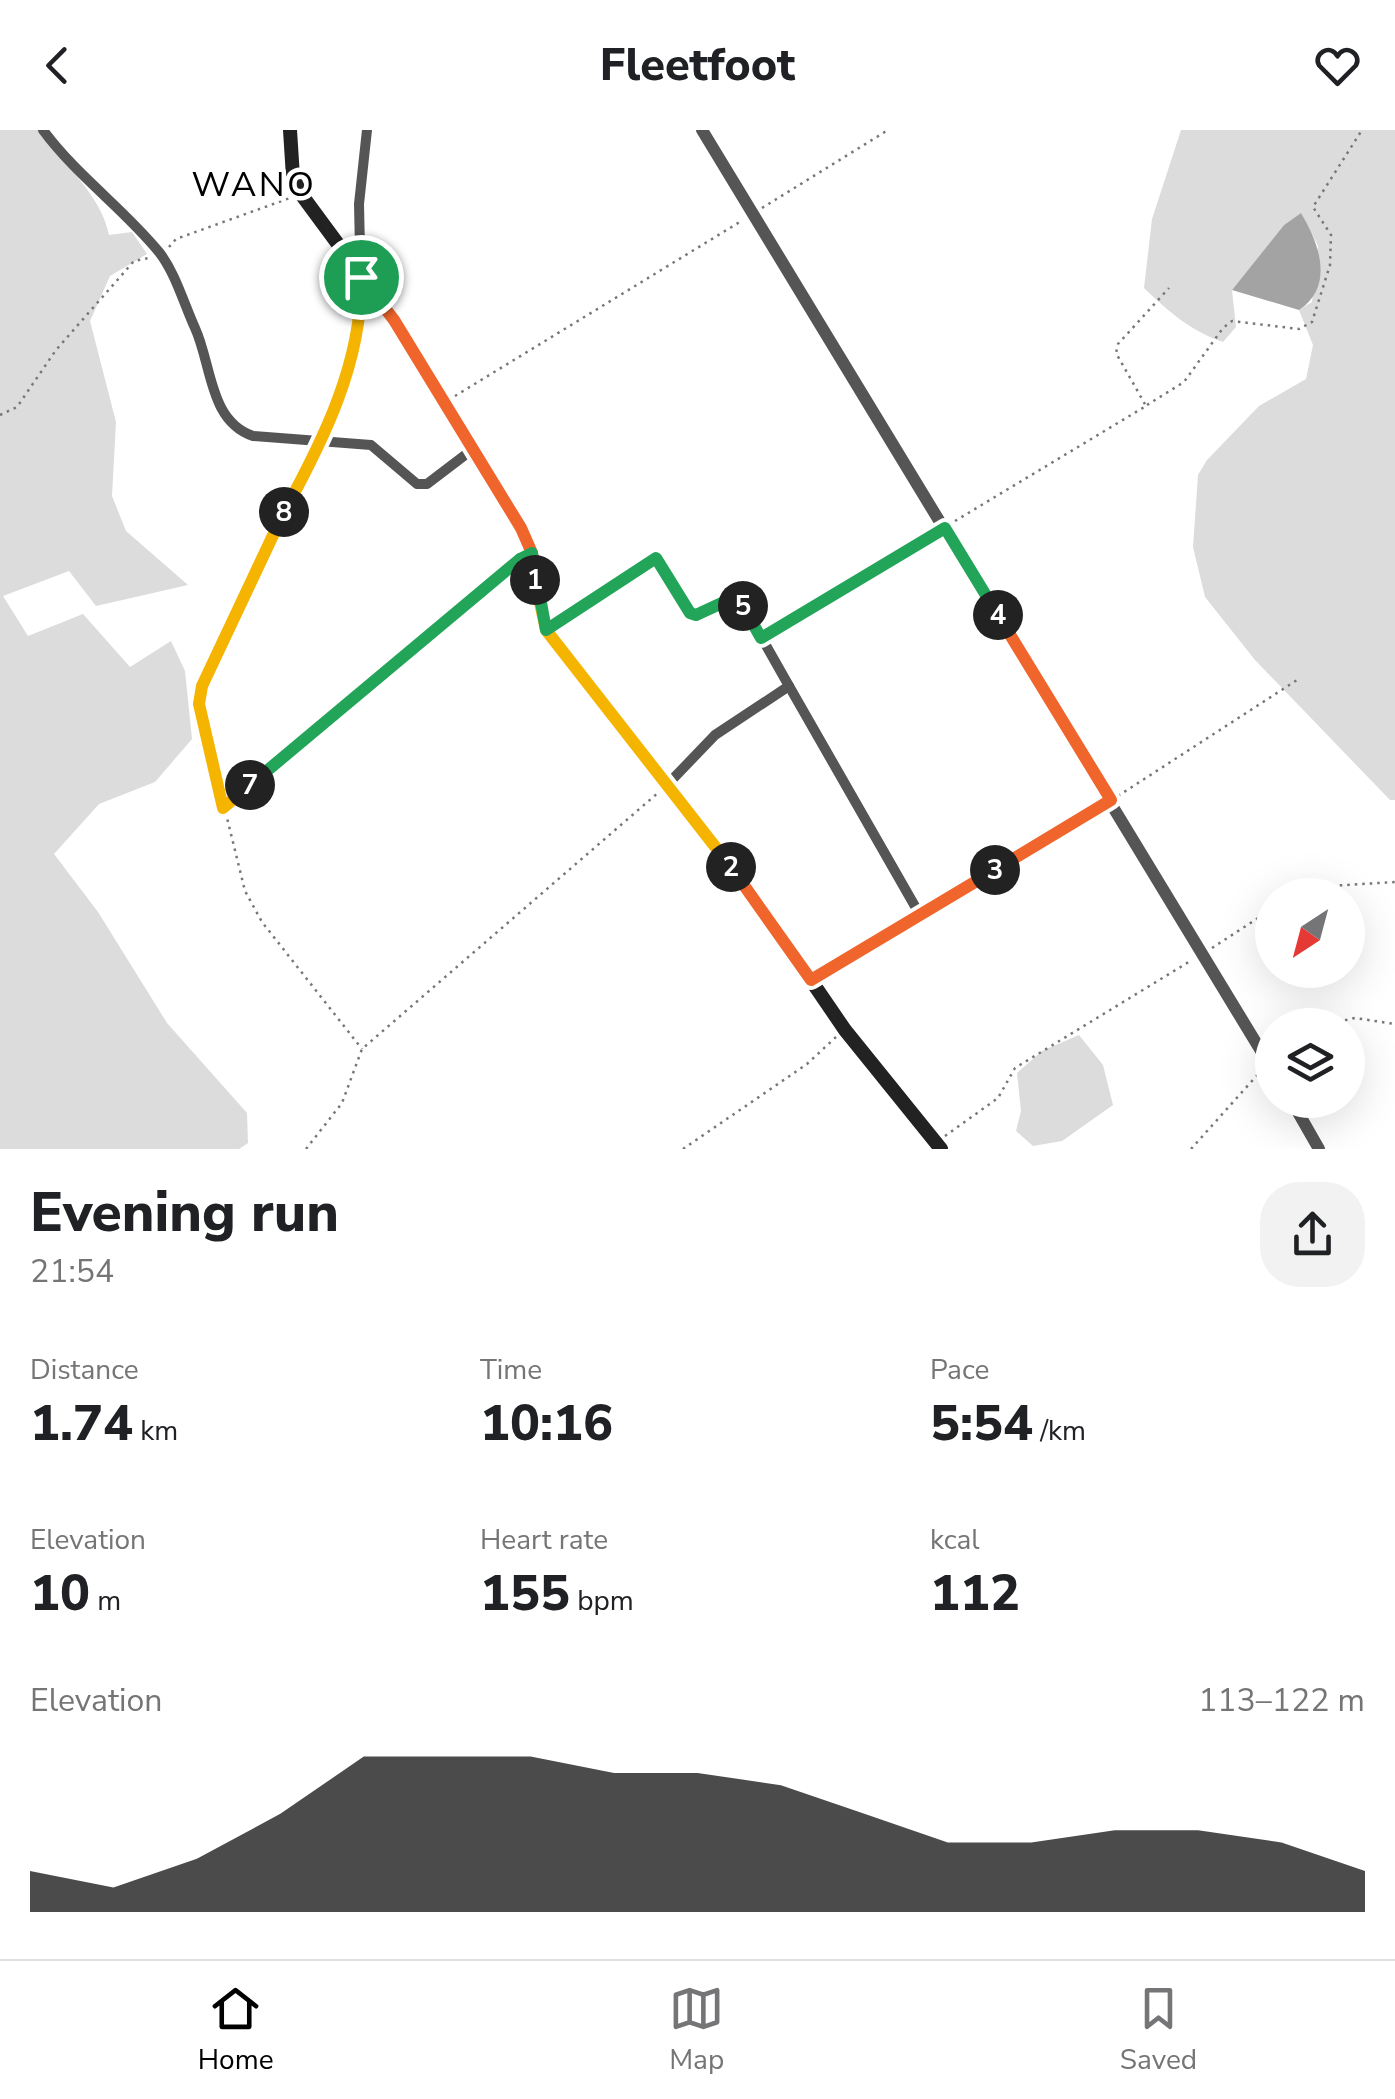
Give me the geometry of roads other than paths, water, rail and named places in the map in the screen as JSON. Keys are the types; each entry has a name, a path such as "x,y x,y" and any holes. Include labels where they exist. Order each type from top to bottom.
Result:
{"main road":[{"path":"290,130 293,177 301,194 394,320 532,553 546,630 752,894 844,1030 938,1146"}],"street":[{"path":"43,130 71,168 161,254 207,353 226,420 253,436 381,449 404,478 417,484 427,484 473,449"},
{"path":"322,441 347,370 361,277 360,204 367,130"},
{"path":"702,130 1255,1039"},
{"path":"546,630 656,558"},
{"path":"747,612 920,915 811,980"},
{"path":"667,785 714,736 788,686"},
{"path":"1302,1118 1320,1149"}],"district":[{"name":"WANO","path":"254,184"}]}
